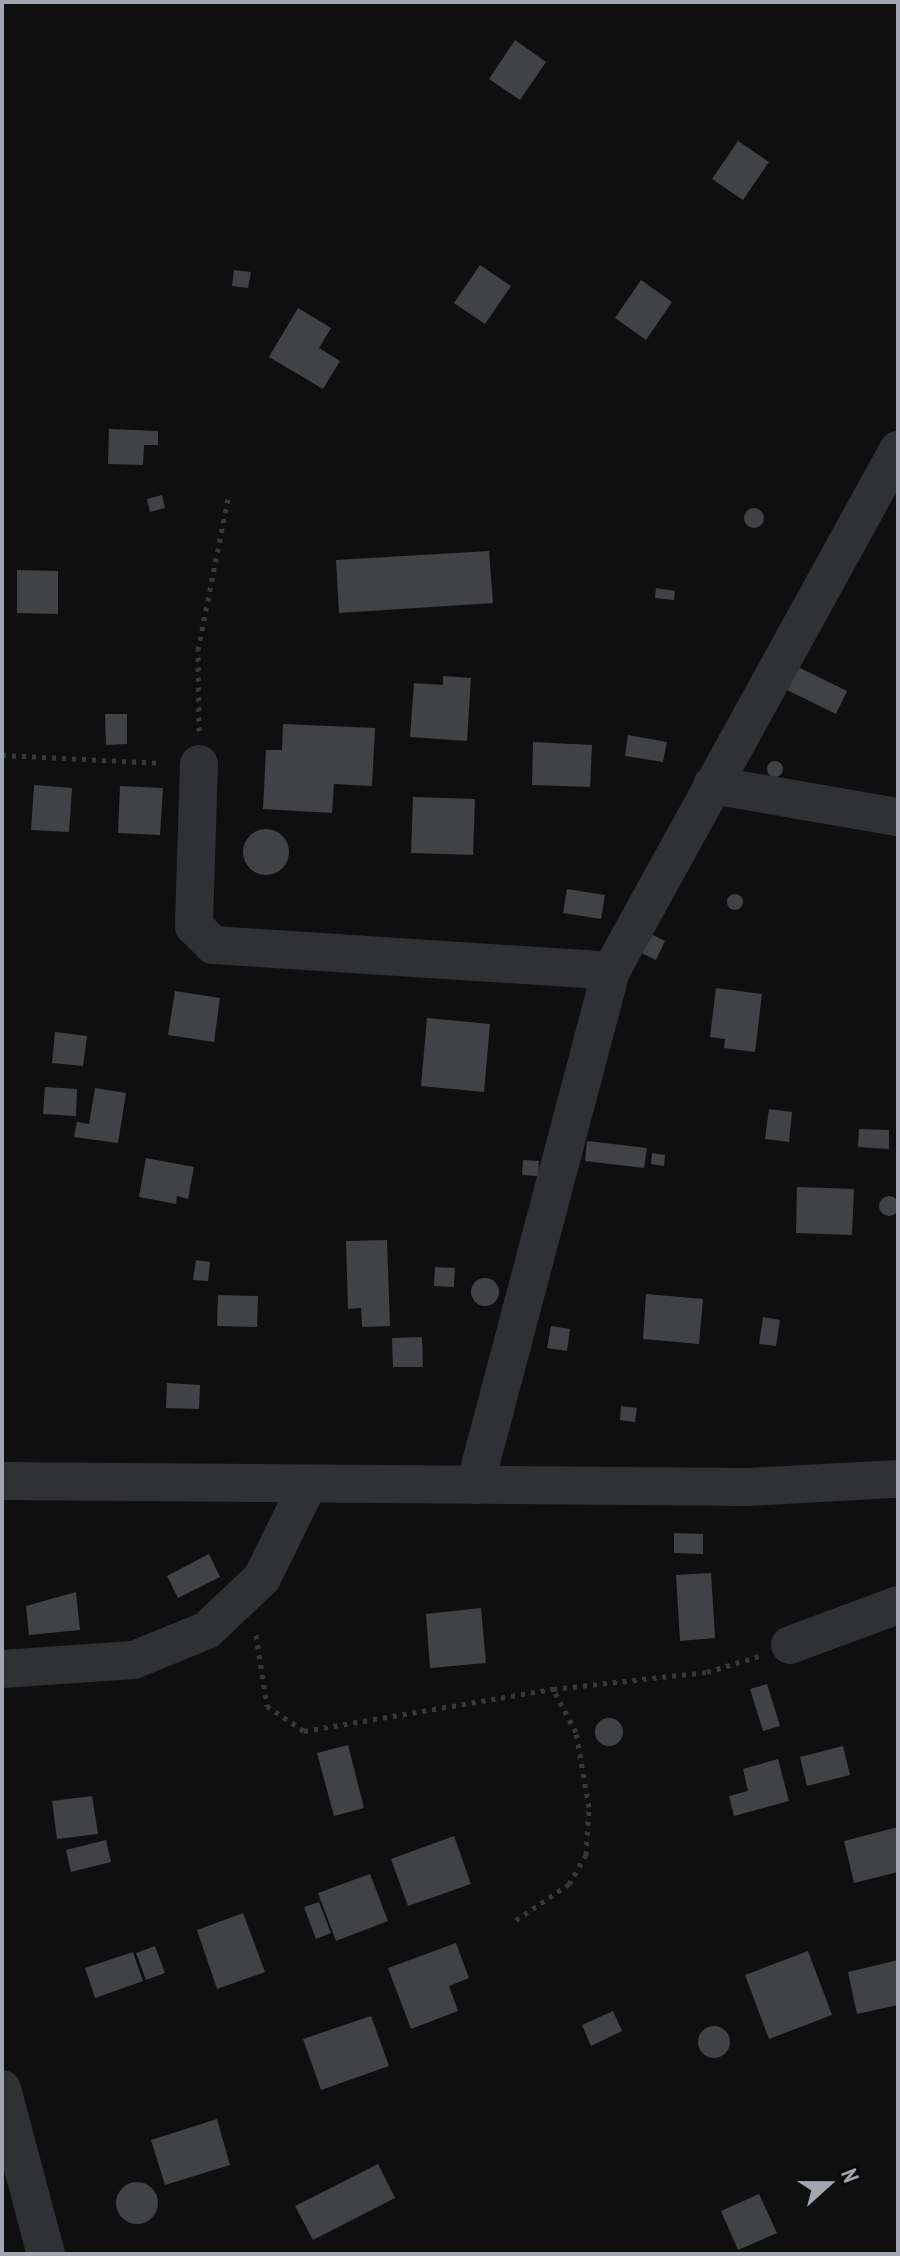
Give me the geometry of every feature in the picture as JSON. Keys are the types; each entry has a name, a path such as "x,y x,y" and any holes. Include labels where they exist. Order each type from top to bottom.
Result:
{"street":[{"path":"475,1485 611,971 898,450"},
{"path":"199,764 194,926 213,945 611,971"},
{"path":"712,785 898,817"},
{"path":"2,1481 475,1485 898,1479"},
{"path":"2,1669 134,1660 207,1630 262,1578 308,1484"},
{"path":"790,1645 898,1605"},
{"path":"2,2089 46,2254"}],"path":[{"path":"2,755 199,764 198,650 228,499"},
{"path":"262,1578 255,1659 267,1706 304,1731 553,1689 707,1672 790,1645"},
{"path":"516,1920 569,1884 586,1855 589,1807 576,1732 553,1689"}],"building":[{"path":"515,40 546,62 520,100 489,79"},
{"path":"738,141 769,162 743,200 712,179"},
{"path":"480,265 511,286 485,324 454,303"},
{"path":"234,270 251,272 248,288 232,286"},
{"path":"641,280 672,302 646,340 615,318"},
{"path":"298,308 331,328 319,348 340,361 323,389 269,357"},
{"path":"109,429 158,431 158,445 144,445 143,465 108,464"},
{"path":"162,495 165,508 150,512 147,499"},
{"path":"754,508 761,511 764,518 761,525 754,528 747,525 744,518 747,511"},
{"path":"489,551 493,603 339,613 336,560"},
{"path":"17,570 58,571 58,614 17,613"},
{"path":"656,588 675,591 674,600 655,598"},
{"path":"796,666 847,691 836,714 785,689"},
{"path":"443,676 471,678 467,741 410,737 414,683 443,685"},
{"path":"105,714 127,714 127,744 106,745"},
{"path":"283,724 375,728 372,786 334,784 332,813 263,809 266,750 282,750"},
{"path":"628,735 667,742 663,762 625,756"},
{"path":"533,742 592,745 590,787 532,785"},
{"path":"775,761 781,763 781,775 775,777 769,775 767,769 769,763"},
{"path":"34,785 72,788 69,832 31,830"},
{"path":"120,786 163,788 160,835 118,833"},
{"path":"413,797 475,799 473,855 411,853"},
{"path":"266,829 282,836 289,852 282,868 266,875 250,868 243,852 250,836"},
{"path":"567,889 605,895 601,919 563,913"},
{"path":"735,894 741,896 741,908 735,910 729,908 727,902 729,896"},
{"path":"649,933 665,941 656,960 639,952"},
{"path":"716,988 762,994 755,1052 724,1048 725,1039 710,1037"},
{"path":"175,991 220,998 214,1042 168,1035"},
{"path":"427,1018 490,1024 484,1092 421,1086"},
{"path":"55,1032 87,1036 83,1066 52,1063"},
{"path":"45,1087 77,1089 76,1116 43,1114"},
{"path":"95,1088 126,1093 118,1143 74,1137 77,1122 89,1124"},
{"path":"769,1109 792,1112 789,1142 765,1139"},
{"path":"859,1129 889,1130 889,1149 858,1147"},
{"path":"587,1141 647,1148 644,1168 585,1161"},
{"path":"652,1153 665,1155 664,1166 651,1164"},
{"path":"146,1158 194,1167 188,1199 177,1196 176,1204 139,1197"},
{"path":"523,1160 539,1161 538,1176 522,1175"},
{"path":"797,1187 854,1189 852,1235 796,1233"},
{"path":"889,1196 896,1199 899,1206 896,1213 889,1216 882,1213 879,1206 882,1199"},
{"path":"387,1240 390,1326 362,1327 361,1308 348,1309 346,1241"},
{"path":"196,1260 210,1262 208,1281 193,1280"},
{"path":"435,1267 455,1268 454,1287 434,1286"},
{"path":"485,1278 495,1282 499,1292 495,1302 485,1306 475,1302 471,1292 475,1282"},
{"path":"646,1294 703,1299 699,1344 643,1339"},
{"path":"218,1295 258,1296 257,1327 217,1326"},
{"path":"763,1317 780,1320 776,1346 759,1344"},
{"path":"551,1326 570,1329 567,1351 547,1348"},
{"path":"422,1337 423,1367 393,1367 392,1338"},
{"path":"167,1383 200,1385 199,1409 166,1408"},
{"path":"621,1406 637,1408 635,1422 620,1420"},
{"path":"674,1533 703,1534 703,1554 674,1553"},
{"path":"209,1554 220,1577 178,1598 167,1576"},
{"path":"711,1573 715,1638 680,1641 676,1575"},
{"path":"76,1592 80,1630 29,1635 26,1606"},
{"path":"481,1608 486,1663 430,1668 426,1614"},
{"path":"767,1684 780,1726 763,1731 750,1689"},
{"path":"609,1718 619,1722 623,1732 619,1742 609,1746 599,1742 595,1732 599,1722"},
{"path":"348,1745 364,1808 334,1816 317,1753"},
{"path":"843,1746 850,1775 807,1786 800,1757"},
{"path":"778,1759 789,1801 734,1816 729,1796 748,1791 743,1769"},
{"path":"92,1796 98,1834 57,1839 52,1801"},
{"path":"898,1827 898,1872 854,1883 844,1841"},
{"path":"454,1836 471,1884 408,1906 391,1859"},
{"path":"106,1840 111,1862 71,1872 66,1850"},
{"path":"370,1874 388,1921 336,1941 318,1893"},
{"path":"319,1902 331,1933 316,1939 304,1907"},
{"path":"243,1913 265,1972 217,1989 197,1930"},
{"path":"456,1943 469,1978 449,1986 458,2011 411,2029 388,1968"},
{"path":"155,1946 165,1973 146,1980 136,1953"},
{"path":"808,1951 832,2015 769,2039 745,1975"},
{"path":"133,1952 143,1981 95,1998 85,1968"},
{"path":"898,1960 898,2005 857,2014 848,1972"},
{"path":"613,2011 622,2031 591,2046 582,2025"},
{"path":"371,2016 389,2066 321,2090 303,2039"},
{"path":"714,2026 725,2031 730,2042 725,2053 714,2058 703,2053 698,2042 703,2031"},
{"path":"217,2119 230,2165 165,2185 151,2140"},
{"path":"378,2164 395,2198 313,2240 295,2206"},
{"path":"137,2182 152,2188 158,2203 152,2218 137,2224 122,2218 116,2203 122,2188"},
{"path":"759,2194 777,2233 738,2250 721,2211"}]}
